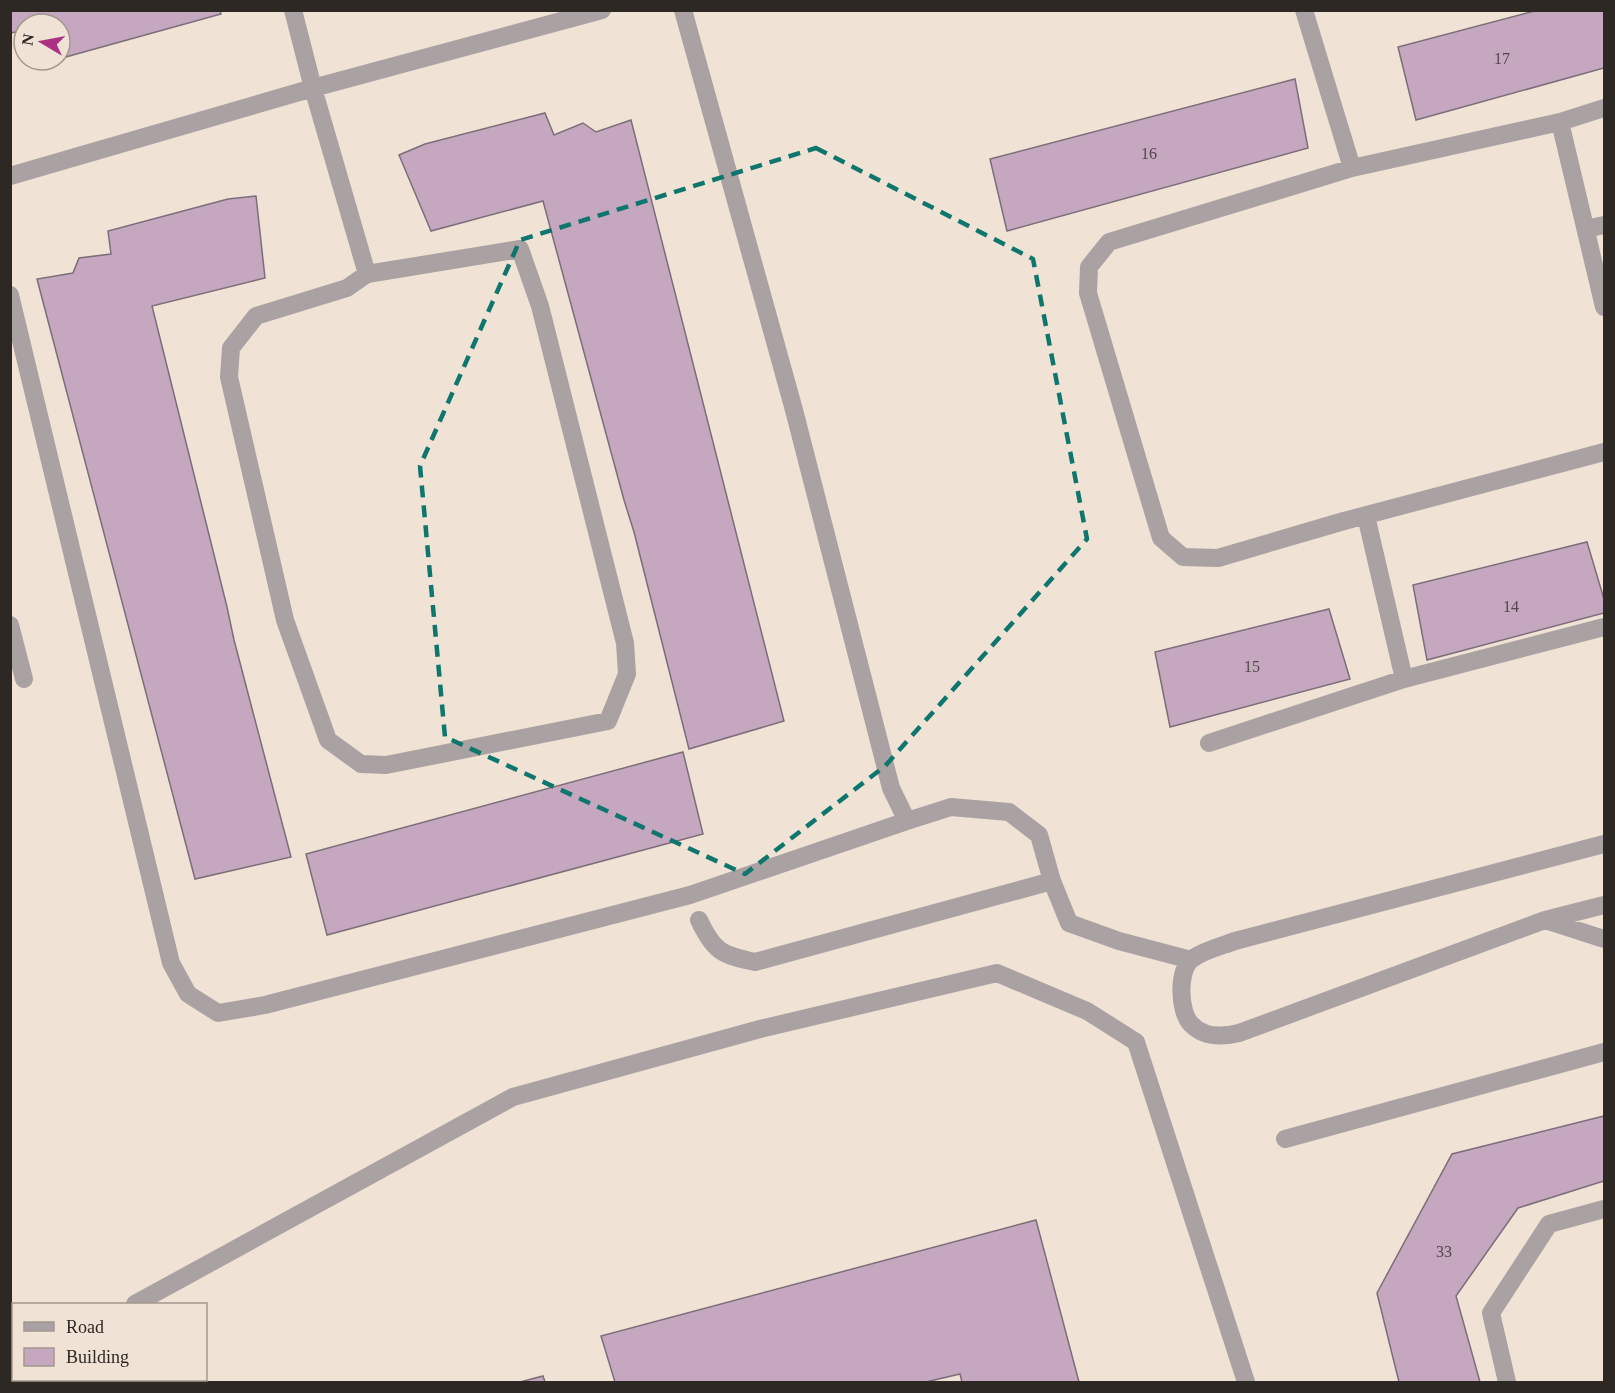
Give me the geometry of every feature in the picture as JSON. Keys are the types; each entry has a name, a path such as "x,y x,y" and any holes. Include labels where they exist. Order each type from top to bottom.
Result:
{"street":[{"path":"293,10 367,274"},
{"path":"10,176 313,88 602,10"},
{"path":"683,10 794,410 891,788 907,821"},
{"path":"1304,10 1352,168"},
{"path":"1605,108 1560,122 1352,168 1109,242 1089,267 1088,293 1161,538 1183,556 1218,558 1605,452"},
{"path":"1560,122 1605,307"},
{"path":"1586,229 1605,225"},
{"path":"520,249 540,306 625,643 627,674 608,721 386,765 361,764 328,740 285,620 229,377 231,348 256,316 347,288 367,274 520,249"},
{"path":"10,295 171,963 188,994 218,1013 265,1005 690,895 951,807 1009,812 1039,835 1052,881 1069,923 1119,941 1191,960"},
{"path":"1366,516 1404,679"},
{"path":"10,625 24,680"},
{"path":"1209,743 1404,679 1605,627"},
{"path":"1605,844 1235,941 1191,960 1183,973 1181,990 1190,1023 1202,1032 1222,1037 1239,1033 1545,920 1605,905"},
{"path":"699,920 708,940 727,956 755,962 1052,881"},
{"path":"1545,920 1605,939"},
{"path":"139,1303 513,1097 760,1029 996,973 1087,1011 1136,1042 1246,1383"},
{"path":"1285,1139 1605,1053"},
{"path":"1507,1383 1491,1313 1549,1224 1605,1209"}],"highlighted area":[{"path":"816,148 1033,259 1087,539 885,766 745,874 445,737 420,466 520,240"}],"building":[{"path":"10,10 220,10 221,14 72,55 72,12 12,12 12,33 10,33"},
{"path":"1538,10 1604,10 1604,68 1416,120 1398,47"},
{"path":"1295,79 1308,148 1007,231 990,159"},
{"path":"545,113 554,135 583,123 596,132 631,120 784,721 689,749 634,532 543,201 431,231 399,155 425,144"},
{"path":"256,196 265,278 152,306 234,640 291,857 195,879 37,279 73,273 79,258 111,254 108,231 228,199"},
{"path":"1587,542 1604,599 1604,613 1427,660 1413,585"},
{"path":"1329,609 1350,679 1170,727 1155,652"},
{"path":"683,752 703,834 327,935 306,854"},
{"path":"1604,1116 1604,1181 1518,1208 1456,1296 1480,1382 1399,1382 1377,1293 1452,1154"},
{"path":"1036,1220 1079,1382 962,1382 960,1374 926,1382 615,1382 601,1336"},
{"path":"543,1376 545,1382 520,1382"}]}
